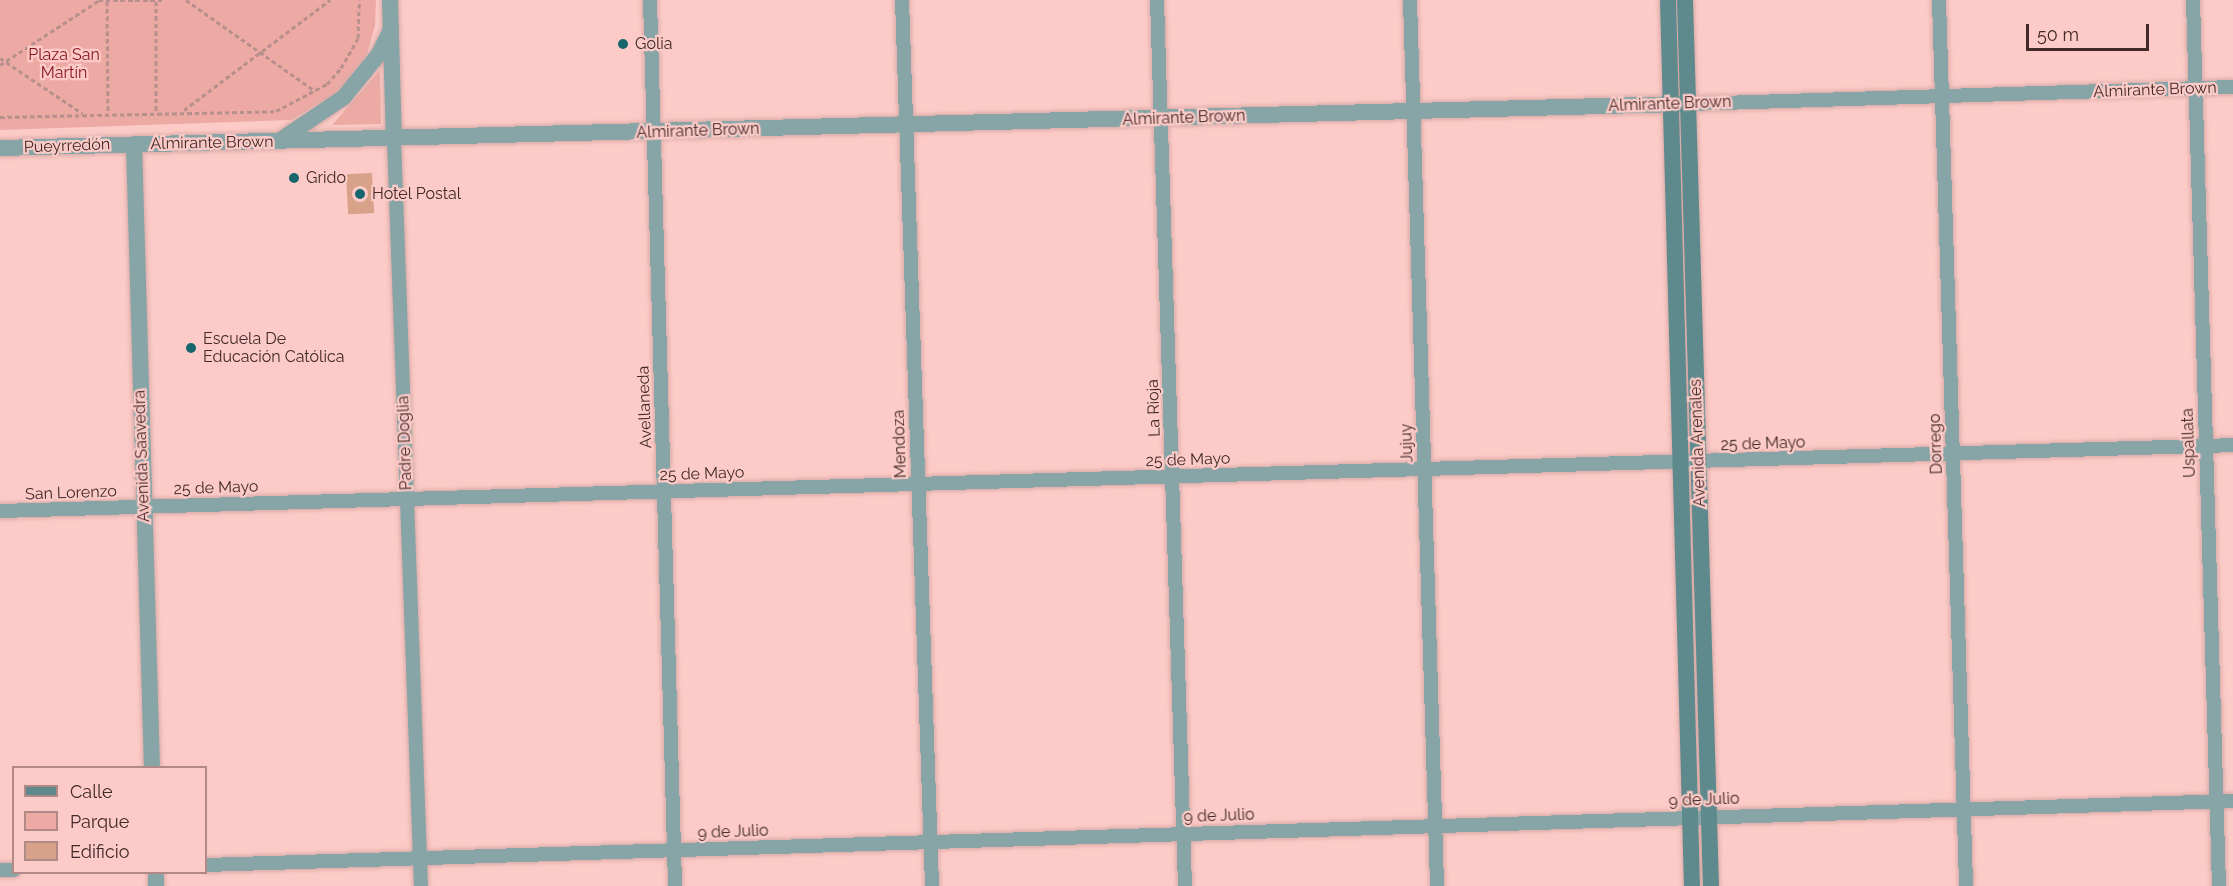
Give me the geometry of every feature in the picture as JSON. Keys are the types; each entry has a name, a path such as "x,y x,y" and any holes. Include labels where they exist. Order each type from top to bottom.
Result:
{"main road":[{"name":"Avenida Arenales","path":"1668,0 1692,886"},
{"name":"Avenida Arenales","path":"1685,0 1711,886"}],"street":[{"name":"Padre Doglia","path":"390,0 421,886"},
{"name":"Avellaneda","path":"650,0 675,886"},
{"name":"Mendoza","path":"902,0 932,886"},
{"name":"La Rioja","path":"1157,0 1185,886"},
{"name":"Jujuy","path":"1410,0 1437,886"},
{"name":"Dorrego","path":"1939,0 1966,886"},
{"name":"Uspallata","path":"2193,0 2219,886"},
{"path":"278,142 344,97 379,54 391,30"},
{"name":"Almirante Brown","path":"134,144 654,133 2233,87"},
{"name":"Pueyrredón","path":"0,148 134,144"},
{"name":"Avenida Saavedra","path":"134,144 152,766"},
{"name":"25 de Mayo","path":"144,507 1698,463 2233,445"},
{"name":"San Lorenzo","path":"0,511 144,507"},
{"name":"9 de Julio","path":"207,865 2233,801"}],"path":[{"path":"0,65 98,0 163,0"},
{"path":"186,0 315,91"},
{"path":"183,111 330,0"},
{"path":"0,117 183,111 276,111 315,91 341,68 358,38 359,0"},
{"path":"107,1 108,113"},
{"path":"156,1 156,112"},
{"path":"0,58 83,114"}],"green space":[{"name":"Plaza San Martín","path":"0,0 376,0 375,26 367,54 343,89 291,120 0,130"},
{"path":"380,70 381,124 332,125"}],"building":[{"name":"Hotel Postal","path":"372,173 374,213 348,214 346,174"}],"place":[{"name":"Golia","path":"623,44"},
{"name":"Grido","path":"294,178"},
{"name":"Hotel Postal","path":"360,194"},
{"name":"Escuela De Educación Católica","path":"191,348"}]}
